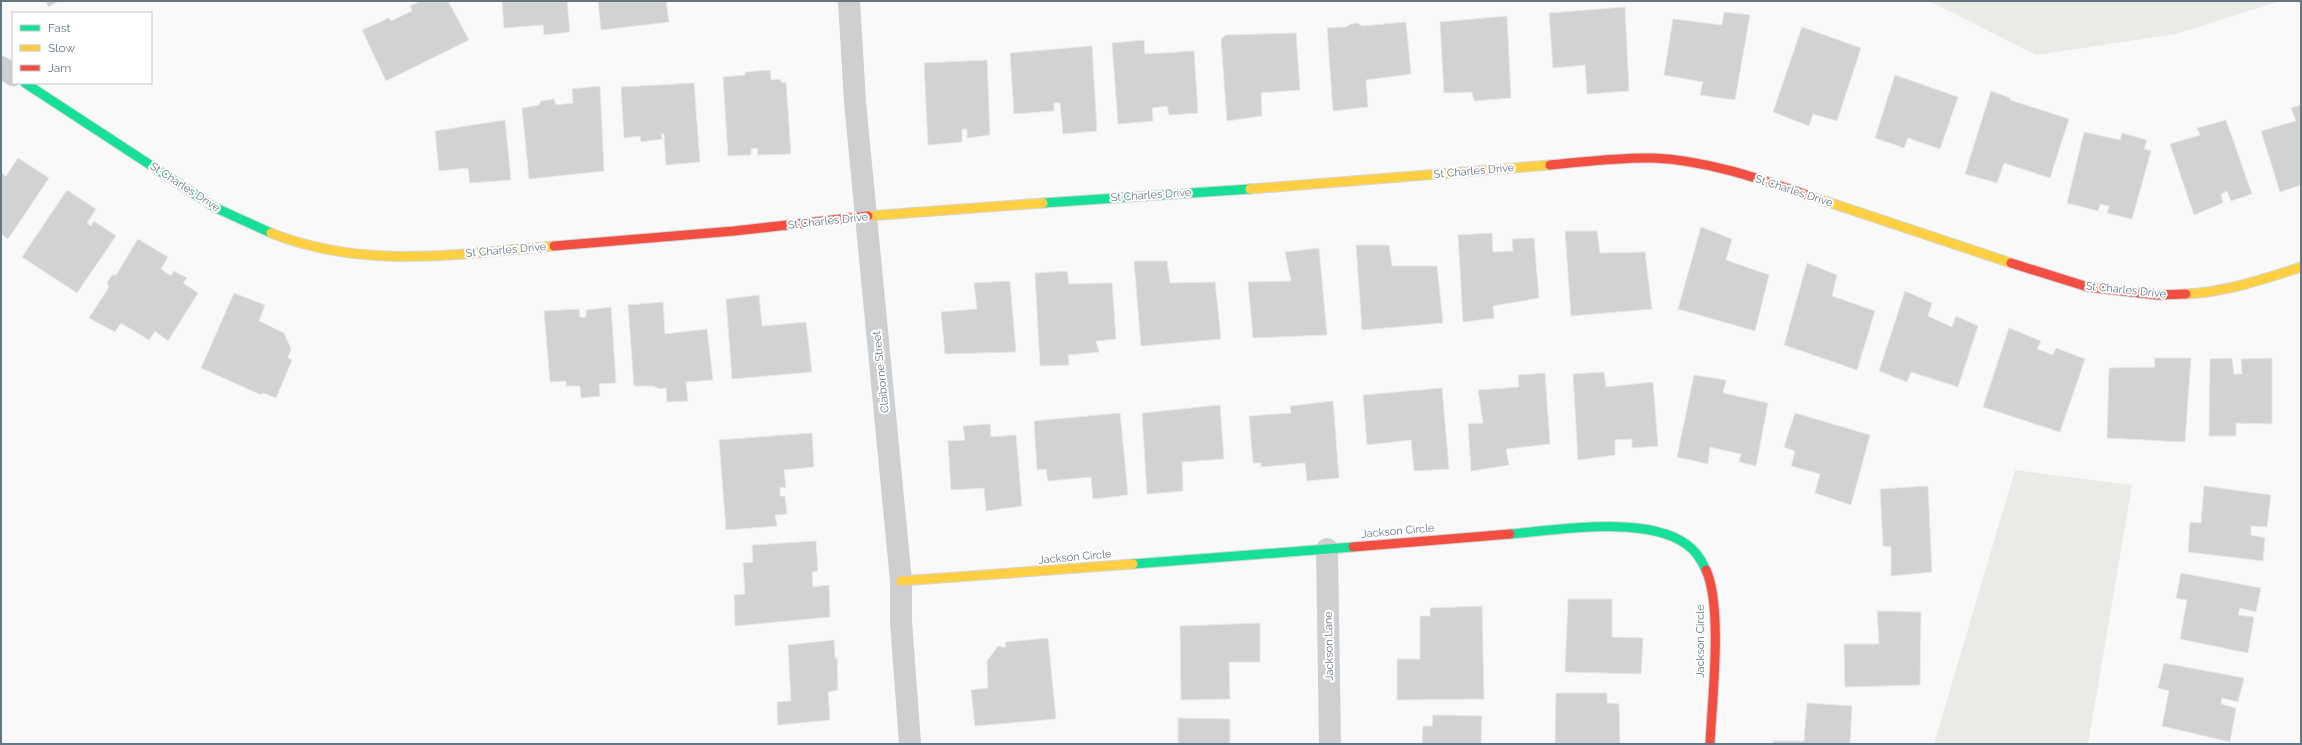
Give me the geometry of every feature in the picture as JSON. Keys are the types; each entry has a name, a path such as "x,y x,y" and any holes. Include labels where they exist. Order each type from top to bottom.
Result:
{"street":[{"name":"Claiborne Street","path":"848,1 866,216 901,581 901,621 910,744"},
{"path":"1,67 12,74"},
{"name":"St Charles Drive","path":"27,84 216,208 252,226 285,239 350,254 407,258 734,231 866,216 1402,178 1613,159 1654,158 1709,166 1770,182 1980,254 2088,287 2157,295 2200,293 2258,281 2301,267"},
{"name":"Jackson Circle","path":"901,581 1609,526 1650,530 1669,535 1693,550 1709,576 1714,613 1710,744"},
{"name":"Jackson Lane","path":"1326,548 1330,744"}],"shaded area":[{"path":"1930,1 2280,1 2176,34 2036,55"},
{"path":"2015,470 2132,485 2088,744 1934,744"}],"building":[{"path":"46,1 59,1 48,7"},
{"path":"421,1 448,1 469,40 386,81 362,30 389,18 391,21 412,11 410,6"},
{"path":"502,1 567,1 570,32 544,35 543,25 504,28"},
{"path":"598,1 666,1 669,22 601,30"},
{"path":"1625,7 1629,91 1587,94 1585,65 1553,68 1549,13"},
{"path":"1724,12 1750,15 1735,100 1700,95 1703,82 1664,75 1673,19 1722,25"},
{"path":"1507,16 1511,98 1474,101 1472,92 1444,93 1440,22"},
{"path":"1406,22 1411,74 1366,80 1368,107 1333,111 1327,28 1346,27 1357,23 1362,26"},
{"path":"1802,27 1861,48 1837,121 1813,114 1809,126 1773,112"},
{"path":"1296,33 1300,90 1261,93 1262,116 1227,121 1221,39 1226,35"},
{"path":"1144,40 1145,54 1194,51 1198,113 1169,115 1167,106 1152,108 1153,121 1118,124 1112,43"},
{"path":"1092,46 1097,131 1063,134 1060,103 1054,103 1054,111 1014,114 1010,53"},
{"path":"987,60 990,135 967,138 967,129 962,129 962,142 928,145 924,63"},
{"path":"770,70 771,80 780,79 782,83 786,82 791,154 758,155 757,148 751,149 751,155 728,156 723,77 745,75 745,72"},
{"path":"1895,75 1958,97 1940,149 1908,138 1904,148 1875,138"},
{"path":"694,83 700,162 666,165 664,134 661,134 662,139 641,142 640,136 624,138 621,87"},
{"path":"600,86 604,171 529,179 522,108 539,105 541,101 554,99 556,105 573,103 572,89"},
{"path":"1991,91 2010,98 2010,100 2069,119 2050,178 2004,163 1997,183 1965,174"},
{"path":"2301,105 2301,185 2280,192 2261,131 2296,121 2291,108"},
{"path":"505,120 511,180 470,183 468,168 439,171 435,131"},
{"path":"2226,120 2252,194 2231,201 2227,191 2221,194 2223,203 2194,215 2170,144 2200,135 2197,128"},
{"path":"2084,132 2120,140 2122,133 2147,140 2144,149 2151,151 2132,219 2107,213 2109,206 2100,204 2098,211 2067,203"},
{"path":"18,158 49,178 8,239 1,234 1,173 6,176"},
{"path":"67,190 96,209 87,223 91,226 94,221 116,236 77,293 22,257"},
{"path":"1701,227 1732,239 1726,260 1769,275 1755,331 1678,309"},
{"path":"1565,231 1597,231 1600,253 1645,252 1652,309 1571,316"},
{"path":"1492,233 1493,252 1513,251 1512,239 1534,238 1539,298 1493,306 1494,318 1463,322 1458,235"},
{"path":"138,239 168,257 161,269 171,276 174,271 187,278 183,283 198,293 168,341 155,331 149,340 121,323 115,332 89,318 109,287 107,283 112,275 116,275"},
{"path":"1356,245 1389,245 1392,266 1437,266 1443,323 1362,330"},
{"path":"1319,248 1327,335 1253,338 1248,282 1291,281 1285,252"},
{"path":"1134,261 1167,261 1170,283 1215,282 1221,339 1141,346"},
{"path":"1807,263 1837,275 1832,296 1875,311 1857,370 1784,345"},
{"path":"1067,271 1069,284 1112,283 1116,339 1096,341 1099,352 1068,355 1069,365 1040,366 1035,273"},
{"path":"1010,281 1016,352 945,354 941,312 977,309 974,283"},
{"path":"1905,291 1932,303 1928,316 1952,327 1956,316 1978,326 1958,387 1911,372 1907,382 1879,371"},
{"path":"234,293 265,305 259,321 284,333 291,349 288,358 292,360 276,398 263,393 261,395 201,368"},
{"path":"759,295 762,326 806,322 812,372 732,379 726,299"},
{"path":"663,302 665,334 707,329 713,380 686,382 688,401 667,402 666,388 659,389 654,386 634,386 628,305"},
{"path":"611,307 616,383 599,384 600,396 581,398 580,386 566,386 566,381 550,382 544,311 579,309 580,317 586,317 586,310"},
{"path":"2009,328 2041,341 2037,349 2053,355 2056,348 2085,359 2060,432 1983,407"},
{"path":"2154,358 2191,358 2185,442 2107,438 2109,368 2155,367"},
{"path":"2232,358 2234,374 2242,374 2241,359 2272,358 2272,424 2236,423 2236,436 2209,436 2210,359"},
{"path":"1604,372 1606,387 1653,382 1658,446 1632,448 1632,439 1615,440 1615,455 1578,460 1573,374"},
{"path":"1545,373 1550,444 1506,449 1509,465 1471,471 1468,424 1483,423 1478,390 1519,387 1518,375"},
{"path":"1694,375 1726,380 1723,393 1768,403 1756,466 1739,462 1741,454 1710,447 1708,464 1677,457"},
{"path":"1442,388 1449,469 1414,471 1411,440 1367,445 1363,395"},
{"path":"1333,401 1339,478 1307,481 1305,463 1261,467 1261,463 1253,463 1249,416 1291,413 1290,406"},
{"path":"1220,405 1224,459 1182,462 1183,491 1147,494 1142,413"},
{"path":"1120,413 1128,495 1093,499 1091,477 1048,481 1046,469 1037,470 1034,421"},
{"path":"1795,413 1870,435 1851,505 1815,493 1820,474 1791,466 1795,451 1784,447"},
{"path":"990,424 991,437 1016,435 1022,506 986,511 984,488 951,490 948,441 965,440 963,426"},
{"path":"812,433 814,467 784,470 786,488 780,487 780,496 785,496 787,514 775,515 777,526 726,530 719,440"},
{"path":"1928,486 1932,572 1891,576 1891,547 1883,546 1880,489"},
{"path":"2204,486 2271,495 2267,527 2251,526 2251,535 2265,538 2263,561 2188,552 2190,522 2201,523"},
{"path":"816,541 818,571 812,572 813,587 829,585 830,617 735,626 734,595 745,594 743,563 753,562 752,545"},
{"path":"2181,573 2261,588 2256,612 2240,608 2238,615 2254,617 2248,653 2180,639 2187,600 2176,598"},
{"path":"1568,599 1612,599 1612,637 1643,638 1641,674 1565,672"},
{"path":"1482,606 1484,699 1397,700 1397,659 1420,659 1420,616 1430,616 1430,608"},
{"path":"1877,611 1921,612 1920,685 1845,687 1844,644 1879,644"},
{"path":"1260,623 1260,662 1229,662 1230,699 1181,700 1180,626"},
{"path":"1048,638 1056,719 975,726 971,690 988,688 987,661 998,646 1005,648 1006,642"},
{"path":"834,640 835,658 837,658 838,690 828,692 830,720 778,725 777,702 791,701 788,645"},
{"path":"2164,663 2244,678 2238,702 2222,698 2221,704 2236,708 2230,742 2162,726 2169,691 2158,688"},
{"path":"1556,693 1607,693 1607,703 1619,704 1620,744 1555,744"},
{"path":"1807,703 1852,706 1850,744 1773,744 1773,741 1804,741"},
{"path":"1433,715 1482,716 1481,744 1422,744 1423,726 1432,726"},
{"path":"1178,718 1230,719 1230,744 1178,744"}],"traffic: fast":[{"path":"27,84 216,208 271,233"},
{"path":"1043,203 1250,189"},
{"path":"1510,534 1601,527 1626,527 1649,530 1669,535 1686,544 1698,556 1706,570"},
{"path":"1133,564 1353,547"}],"traffic: slow":[{"path":"1250,189 1550,165"},
{"path":"1807,195 2011,263"},
{"path":"868,216 1043,203"},
{"path":"271,233 306,245 341,252 376,255 446,255 554,246"},
{"path":"2186,294 2230,288 2301,267"},
{"path":"901,581 1133,564"}],"traffic: jam":[{"path":"1550,165 1627,158 1673,159 1731,171 1770,182 1807,195"},
{"path":"554,246 734,231 868,216"},
{"path":"2011,263 2088,287 2157,295 2186,294"},
{"path":"1353,547 1510,534"},
{"path":"1706,570 1711,586 1715,630 1710,744"}]}
